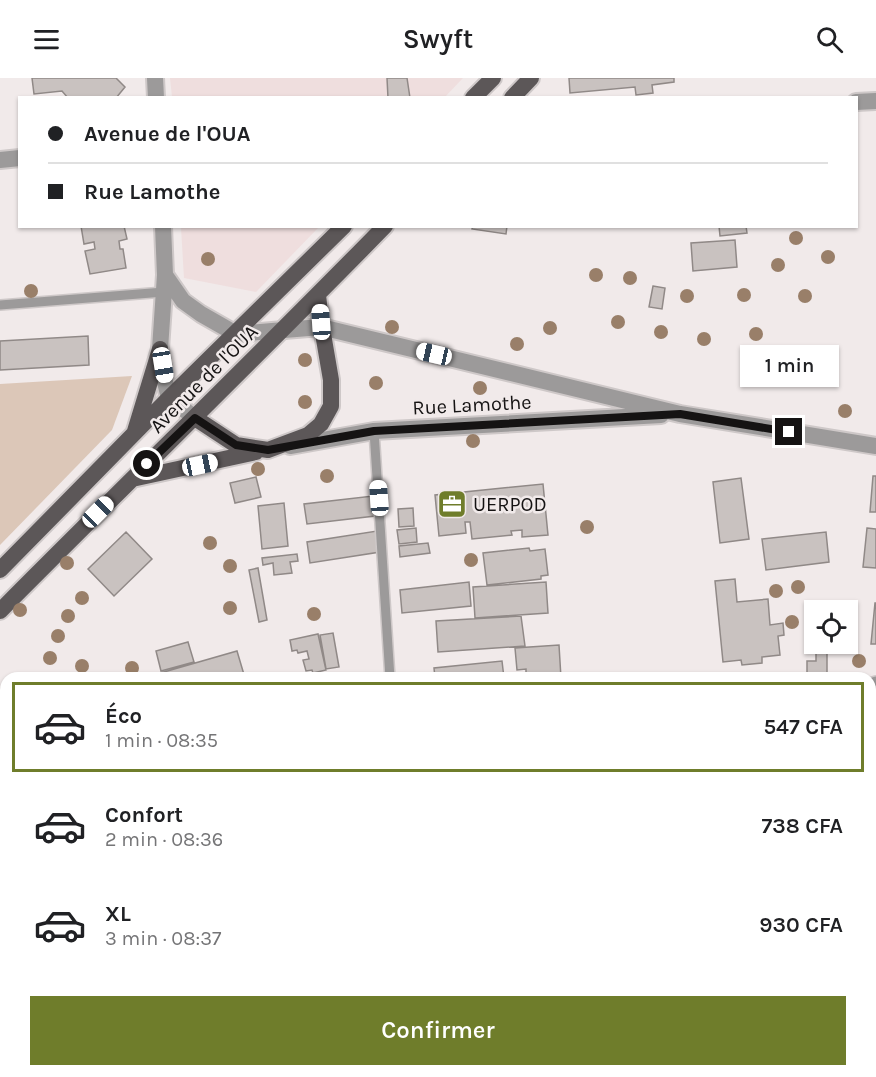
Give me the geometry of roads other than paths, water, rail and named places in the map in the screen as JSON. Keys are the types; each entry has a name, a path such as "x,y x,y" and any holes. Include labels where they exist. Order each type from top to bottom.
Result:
{"main road":[{"path":"475,96 492,78"},
{"path":"515,96 531,78"},
{"name":"Avenue de l'OUA","path":"0,570 342,228"},
{"name":"Avenue de l'OUA","path":"0,611 284,330 383,228"},
{"path":"131,479 268,450 308,435 321,424 331,406 330,380 318,295"},
{"path":"135,433 160,349"},
{"path":"195,418 236,445 268,450"}],"street":[{"path":"155,78 156,96"},
{"path":"858,102 876,101"},
{"path":"0,160 18,158"},
{"path":"163,228 164,284 160,349 165,382 170,398 195,418"},
{"path":"164,284 183,301 236,334"},
{"name":"Rue Lamothe","path":"236,334 321,327 680,414 876,446"},
{"name":"Rue Lamothe","path":"268,450 374,431 680,414"}],"lane":[{"path":"0,305 164,284"},
{"path":"374,431 390,672"}],"place":[{"name":"UERPOD","path":"452,504"}]}
